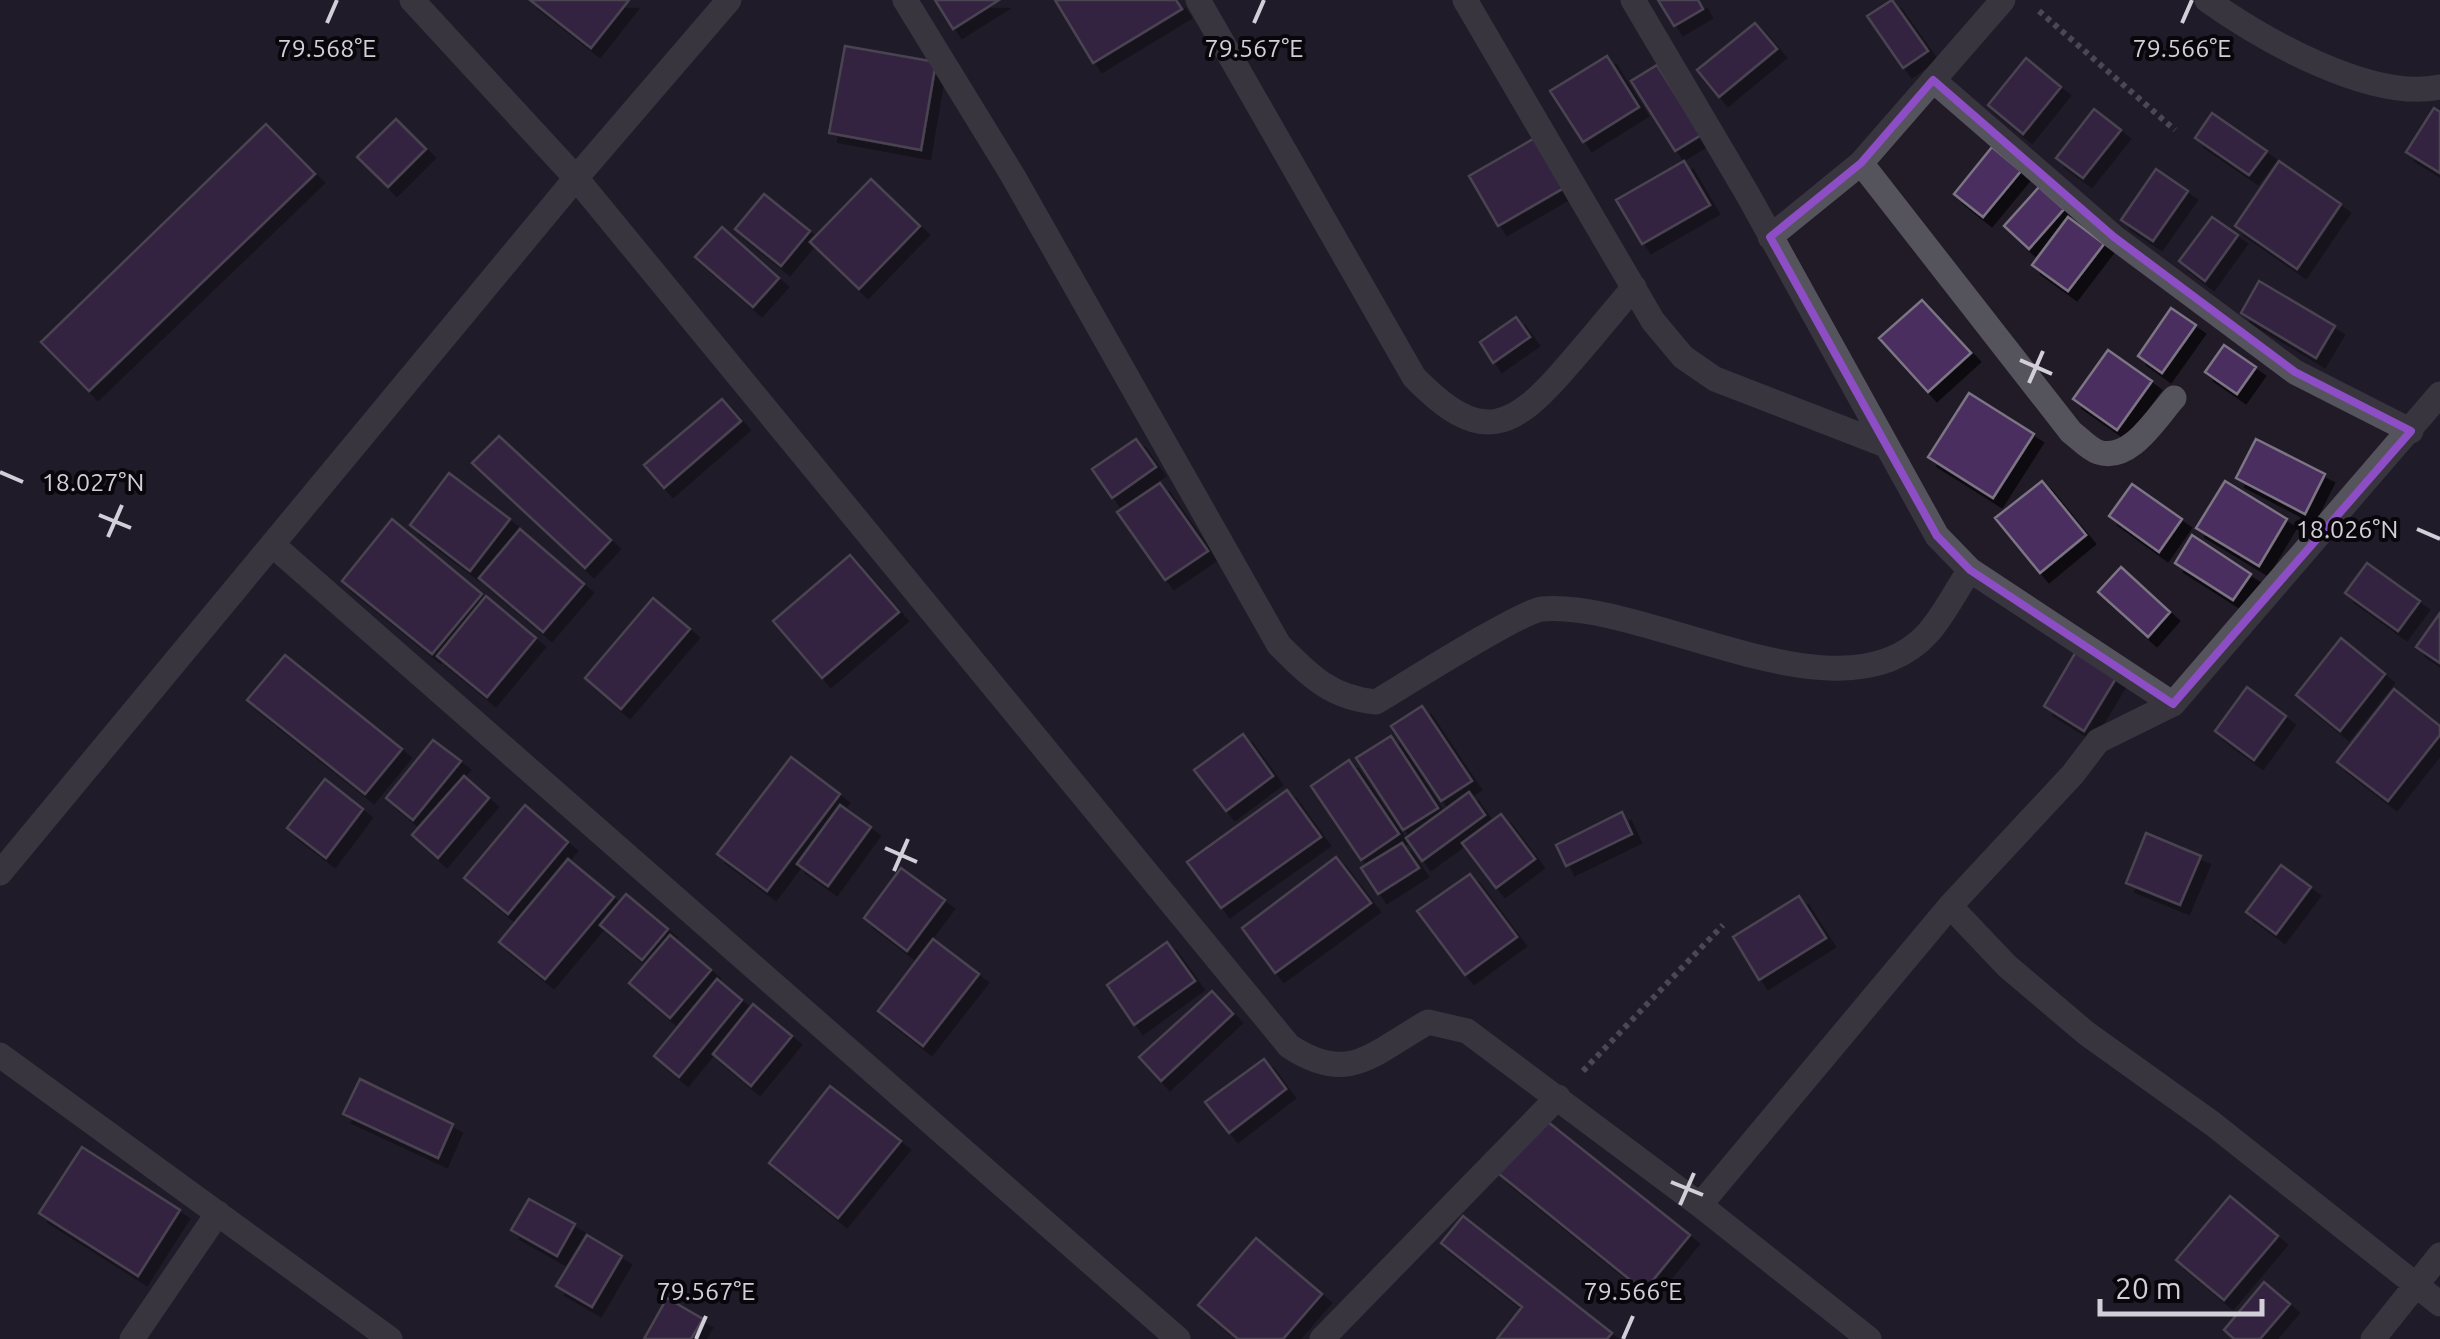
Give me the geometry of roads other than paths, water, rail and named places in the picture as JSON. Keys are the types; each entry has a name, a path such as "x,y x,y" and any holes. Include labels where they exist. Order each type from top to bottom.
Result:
{"street":[{"path":"412,0 576,178 1289,1046 1327,1067 1352,1065 1428,1022 1467,1031 1700,1205 1870,1339"},
{"path":"0,873 576,178 730,0"},
{"path":"905,0 1013,176 1279,645 1316,683 1348,699 1376,702 1537,609 1616,618 1800,666 1856,668 1894,659 1927,634 1970,570"},
{"path":"1198,0 1414,376 1439,403 1475,421 1503,421 1532,408 1634,288"},
{"path":"1465,0 1653,321 1683,357 1716,379 1883,444"},
{"path":"1633,0 1937,536 1970,570 2173,704"},
{"path":"1770,237 1861,163 2003,0"},
{"path":"2207,0 2253,32 2341,72 2404,89 2440,87"},
{"path":"1933,80 2114,237 2294,372 2410,431"},
{"path":"1861,163 2071,432 2098,452 2120,452 2136,442 2174,398"},
{"path":"1700,1205 1950,906 2073,774 2098,740 2173,704 2440,394"},
{"path":"274,546 1178,1339"},
{"path":"1950,906 2007,966 2086,1033 2288,1182 2440,1304"},
{"path":"0,1055 390,1339"},
{"path":"1322,1339 1558,1097"},
{"path":"132,1339 218,1214"},
{"path":"2374,1339 2440,1255"}]}
